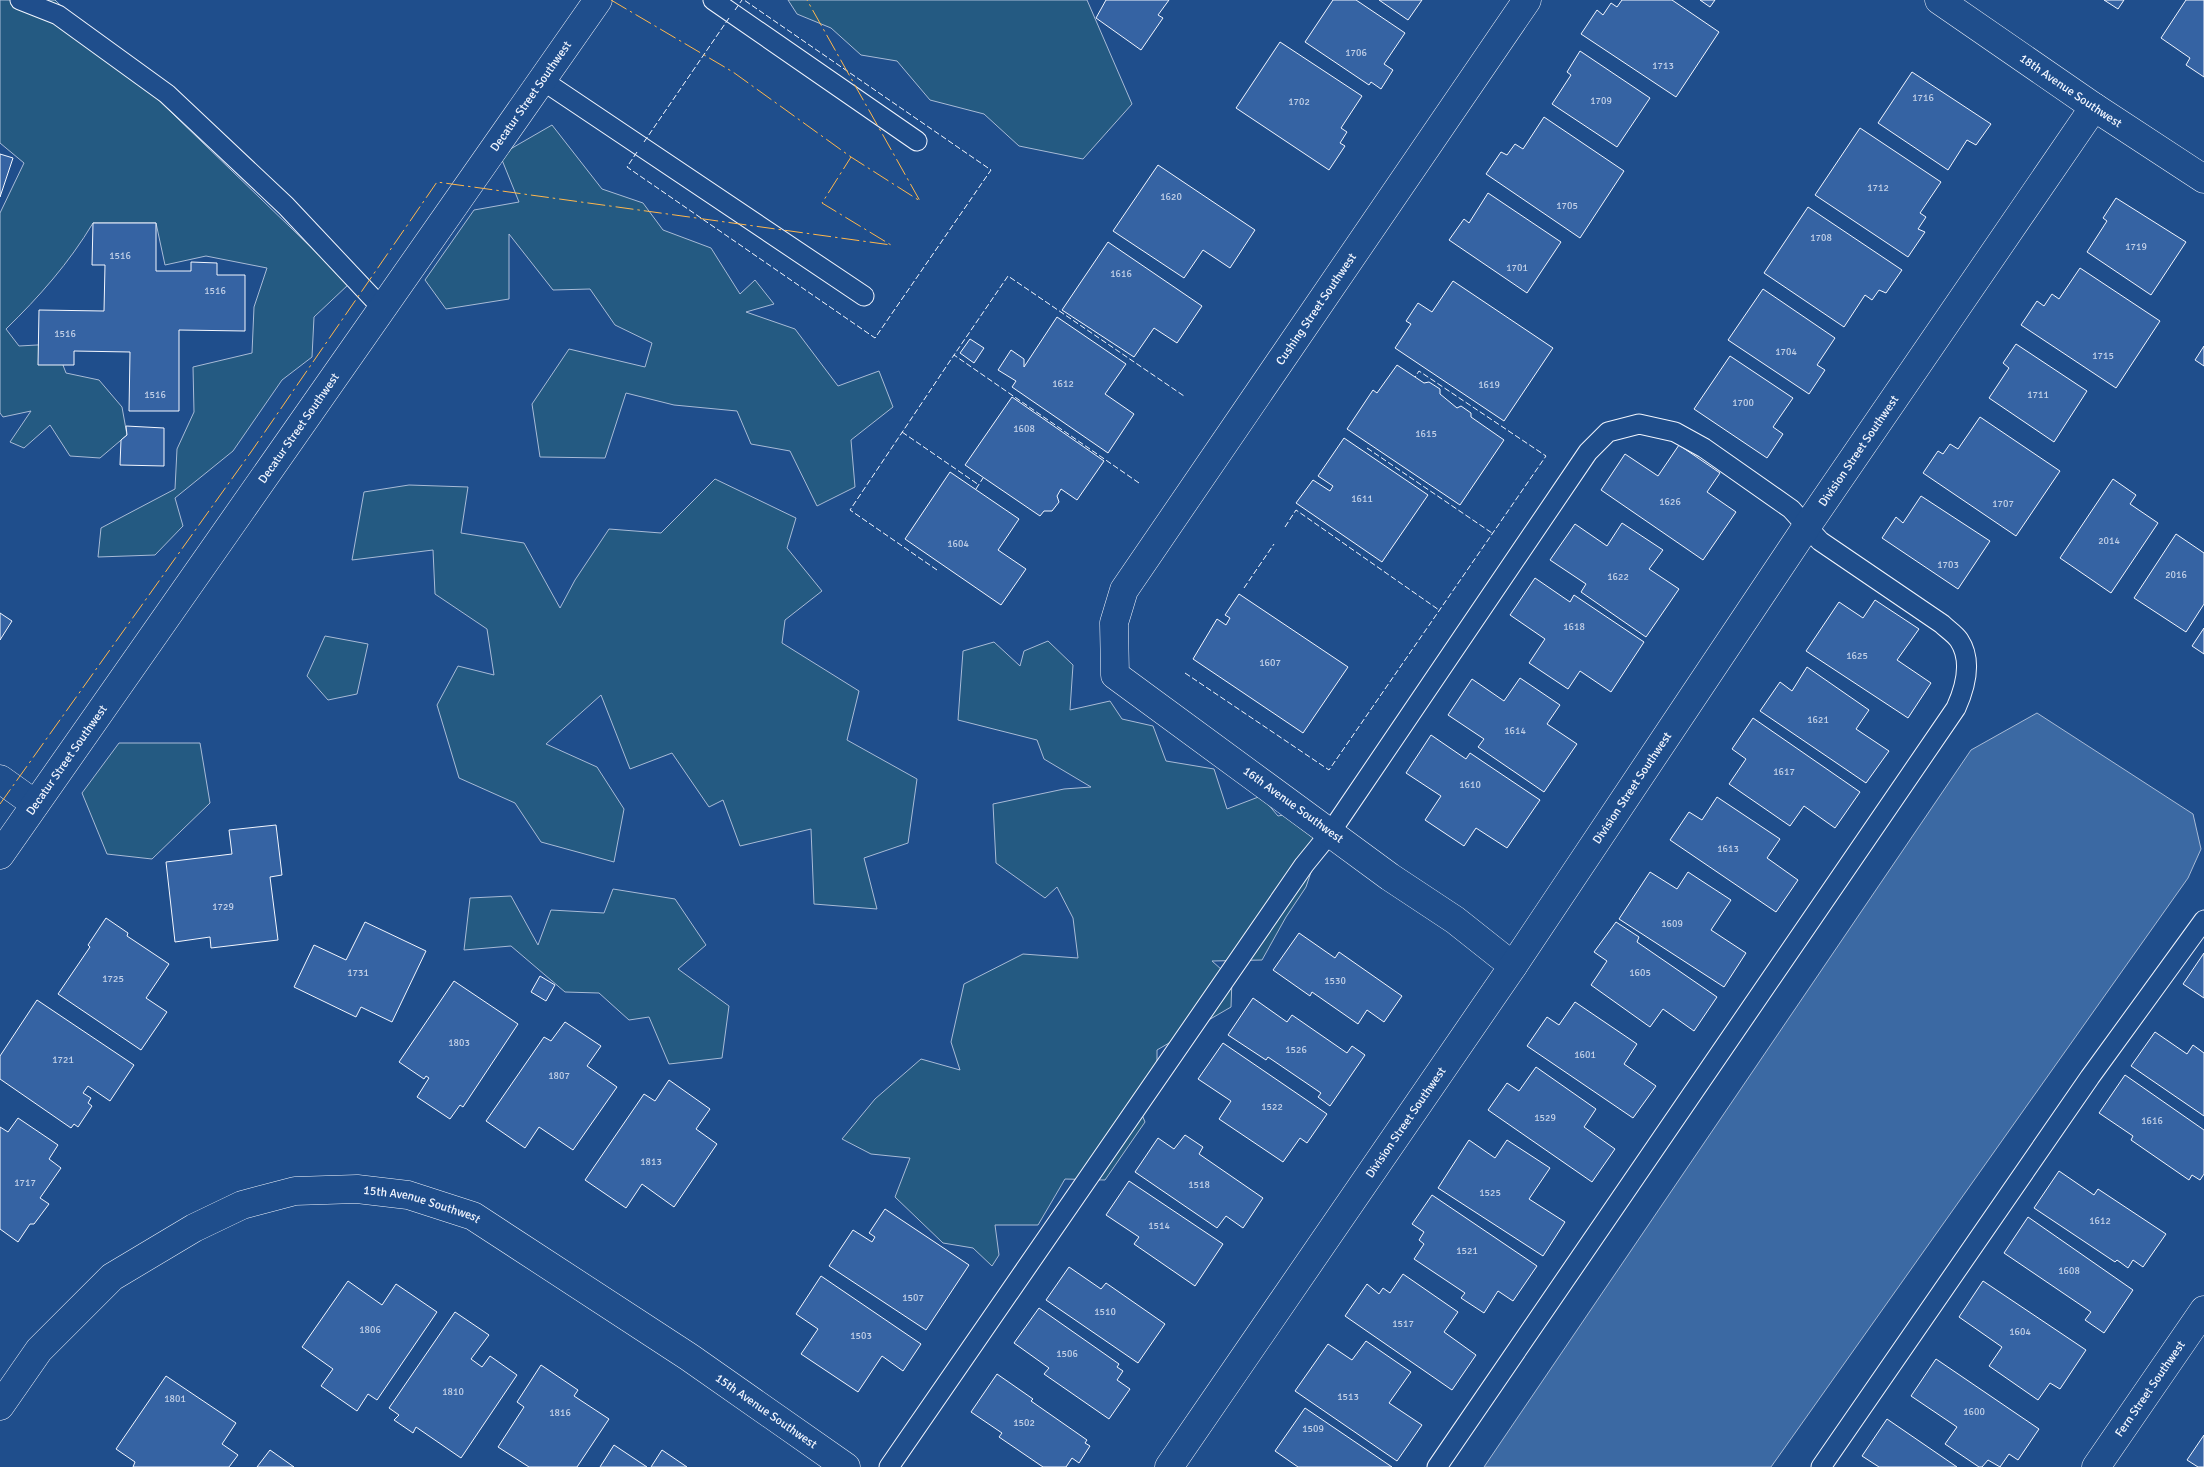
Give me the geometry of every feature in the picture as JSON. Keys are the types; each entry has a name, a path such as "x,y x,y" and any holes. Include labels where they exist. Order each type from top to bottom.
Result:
{"street":[{"name":"Decatur Street Southwest","path":"0,855 598,0"},
{"name":"Cushing Street Southwest","path":"1114,623 1124,590 1527,0"},
{"name":"18th Avenue Southwest","path":"1939,0 2094,107 2204,179"},
{"name":"Division Street Southwest","path":"1170,1467 1512,966 1807,526 2094,107"},
{"name":"16th Avenue Southwest","path":"1114,623 1115,675 1390,877 1455,920 1512,966"},
{"path":"0,779 36,804"},
{"name":"15th Avenue Southwest","path":"0,1406 38,1350 112,1277 194,1228 242,1205 295,1191 358,1189 408,1195 472,1216 689,1357 846,1467"},
{"name":"Fern Street Southwest","path":"2096,1467 2204,1310"}],"lane":[{"path":"20,0 58,15 167,94 286,206 382,308"},
{"path":"713,0 917,141"},
{"path":"542,80 864,296"},
{"path":"889,1467 1304,865 1330,833 1588,452 1608,432 1639,424 1675,432 1704,448 1792,509 1820,541 1942,624 1959,640 1966,663 1965,688 1956,708 1437,1467"},
{"path":"1821,1467 2085,1085 2204,920"}],"shaded area":[{"path":"0,0 55,0 349,284 314,317 312,357 282,380 233,451 175,498 183,526 155,555 98,557 101,528 175,489 177,449 194,412 193,367 252,353 254,307 267,268 206,256 165,265 156,223 93,223 53,279 6,329 19,346 55,344 66,373 99,380 122,407 127,435 100,458 70,456 50,425 24,448 10,442 31,411 3,417 0,413 0,213 24,163 0,143"},
{"path":"788,0 1087,0 1132,104 1083,159 1019,146 984,114 930,100 897,61 861,55 831,28 797,14"},
{"path":"552,125 602,189 643,203 663,230 711,248 740,294 755,280 774,304 746,312 795,329 838,386 879,371 893,407 851,440 855,487 817,506 790,451 751,444 737,411 674,405 626,393 605,458 540,457 532,404 569,349 645,367 652,343 615,325 590,289 553,290 509,234 509,299 446,309 425,280 474,210 519,202 500,155"},
{"path":"715,479 796,518 787,548 822,591 785,620 782,643 859,691 847,740 917,779 908,843 864,858 877,909 814,904 811,829 740,846 723,800 709,807 672,753 630,769 601,695 546,744 597,767 624,809 614,862 541,842 515,803 459,778 437,705 458,666 494,675 487,629 435,594 433,550 352,560 364,492 409,485 468,487 461,533 524,543 560,608 575,580 609,529 661,533"},
{"path":"325,636 368,644 357,694 328,700 307,676"},
{"path":"1048,641 1073,665 1070,710 1110,701 1122,719 1153,726 1166,761 1214,769 1227,809 1261,796 1278,816 1316,809 1315,860 1306,887 1286,917 1262,960 1212,961 1232,979 1231,1007 1157,1050 1157,1068 1135,1098 1145,1122 1105,1180 1065,1179 1038,1225 995,1225 999,1255 992,1266 973,1248 943,1243 895,1197 910,1158 871,1154 842,1139 875,1099 921,1059 960,1070 951,1042 964,984 1023,954 1078,958 1073,918 1057,887 1045,898 996,863 993,804 1064,789 1091,787 1044,759 1037,740 958,720 963,651 994,642 1020,666 1024,651"},
{"path":"2037,713 2193,814 2201,849 2188,878 1771,1467 1484,1467 1971,750"},
{"path":"119,743 200,743 210,803 152,859 107,854 82,793"},
{"path":"613,889 675,899 706,945 678,969 729,1006 722,1058 669,1064 649,1017 629,1020 599,993 565,992 511,946 464,950 470,898 511,896 538,945 551,910 604,913"}],"building":[{"path":"1106,0 1169,0 1158,15 1163,18 1141,50 1096,18"},
{"path":"1333,0 1356,0 1405,33 1384,64 1393,70 1381,89 1371,82 1369,85 1305,42"},
{"path":"1379,0 1422,0 1408,20"},
{"path":"1622,0 1672,0 1719,32 1676,97 1581,34 1597,10 1603,15 1611,3 1617,7"},
{"path":"1700,0 1715,0 1710,7"},
{"path":"2104,0 2124,0 2118,9"},
{"path":"2186,0 2204,0 2204,77 2186,65 2190,58 2161,38"},
{"path":"1280,42 1362,96 1341,128 1347,132 1340,143 1345,146 1329,170 1236,108"},
{"path":"1580,51 1650,98 1617,147 1552,104 1571,75 1567,72"},
{"path":"1912,72 1991,124 1976,145 1967,140 1948,170 1878,123"},
{"path":"1544,117 1624,171 1580,238 1486,174 1501,152 1507,155 1515,144 1523,149"},
{"path":"1860,128 1941,182 1920,213 1926,217 1918,229 1925,232 1908,257 1815,195"},
{"path":"0,154 13,158 0,197"},
{"path":"1158,165 1255,230 1230,268 1203,250 1184,278 1113,231"},
{"path":"1488,193 1561,242 1527,293 1449,240 1464,219 1469,223"},
{"path":"2116,198 2186,242 2151,295 2087,252 2107,221 2103,218"},
{"path":"1808,207 1902,270 1886,293 1879,290 1872,300 1865,295 1844,327 1764,273"},
{"path":"93,223 156,223 156,271 191,271 191,262 217,263 217,275 245,275 245,331 179,330 179,411 129,411 130,352 74,351 74,365 38,365 39,310 104,311 105,265 92,265"},
{"path":"1108,242 1202,306 1177,343 1154,328 1134,357 1062,310"},
{"path":"2080,268 2160,321 2116,388 2021,325 2037,301 2044,306 2052,294 2059,299"},
{"path":"1453,281 1553,348 1504,421 1395,348 1411,324 1406,321 1418,303 1432,312"},
{"path":"1763,289 1835,338 1817,365 1825,370 1809,394 1728,340"},
{"path":"1057,317 1126,364 1105,394 1134,414 1108,453 1012,387 1016,381 998,370 1011,350 1024,359 1024,367"},
{"path":"970,339 984,348 974,363 960,353"},
{"path":"2016,344 2087,391 2054,442 1989,398 2009,368 2003,363"},
{"path":"2204,346 2204,366 2195,360"},
{"path":"1730,356 1793,398 1773,427 1783,434 1767,458 1694,409"},
{"path":"1397,365 1424,383 1429,382 1440,389 1440,394 1457,408 1461,406 1471,413 1471,417 1504,440 1460,505 1347,429 1373,390 1377,393"},
{"path":"1012,397 1104,461 1077,500 1061,489 1057,496 1059,502 1052,511 1044,511 1040,516 965,465"},
{"path":"1980,417 2060,471 2016,536 1923,473 1938,451 1943,454 1950,444 1958,449"},
{"path":"126,426 164,428 164,466 120,465 121,440 127,435"},
{"path":"1344,438 1428,495 1382,562 1296,503 1313,480 1330,491 1333,486 1318,476"},
{"path":"1679,445 1720,473 1707,492 1736,512 1703,560 1601,490 1625,454 1658,476"},
{"path":"950,472 1019,519 998,550 1026,569 1001,605 905,539"},
{"path":"2113,479 2136,495 2130,504 2158,523 2111,593 2060,558"},
{"path":"1921,496 1990,541 1958,589 1882,538 1896,517 1903,523"},
{"path":"1622,523 1663,550 1649,569 1679,589 1646,637 1581,592 1586,584 1550,560 1575,524 1607,546"},
{"path":"2176,534 2204,553 2204,604 2186,632 2134,598"},
{"path":"1535,578 1570,602 1574,595 1644,642 1611,692 1580,671 1568,689 1529,663 1545,639 1510,615"},
{"path":"1239,594 1348,667 1303,733 1193,659 1217,619 1226,625 1230,618 1225,615"},
{"path":"1875,600 1919,629 1897,660 1931,683 1908,718 1806,651 1839,602 1863,618"},
{"path":"0,613 12,621 0,640"},
{"path":"2204,628 2204,654 2192,646"},
{"path":"1807,667 1869,710 1856,729 1889,751 1866,783 1760,711 1780,682 1792,691"},
{"path":"1520,678 1560,705 1547,724 1577,744 1544,792 1478,747 1484,739 1448,715 1472,679 1504,701"},
{"path":"1753,718 1860,792 1835,828 1804,806 1790,826 1729,784 1746,759 1732,749"},
{"path":"1431,735 1466,759 1470,753 1540,800 1507,848 1476,828 1464,846 1425,820 1441,796 1406,773"},
{"path":"1717,797 1780,839 1767,858 1798,880 1776,912 1670,840 1689,812 1702,820"},
{"path":"276,825 282,875 270,877 278,940 211,948 210,937 175,942 166,862 232,854 229,830"},
{"path":"1650,872 1677,889 1688,872 1731,900 1711,930 1746,953 1724,987 1619,919"},
{"path":"106,918 128,933 127,936 169,964 146,998 167,1012 141,1050 58,994 90,947 88,945"},
{"path":"365,922 426,951 392,1022 361,1007 356,1017 294,987 314,945 346,960"},
{"path":"1616,922 1639,937 1637,942 1717,997 1694,1031 1663,1009 1650,1027 1591,985 1607,961 1594,952"},
{"path":"1299,933 1335,958 1339,952 1402,996 1384,1022 1367,1010 1358,1024 1312,992 1310,996 1273,970"},
{"path":"2204,953 2204,998 2183,984"},
{"path":"540,976 555,985 546,1001 531,992"},
{"path":"454,981 518,1024 463,1107 460,1105 450,1119 417,1097 429,1078 426,1076 424,1079 399,1062"},
{"path":"1253,998 1287,1022 1292,1015 1347,1053 1352,1046 1365,1055 1330,1106 1318,1097 1321,1093 1268,1057 1266,1060 1228,1035"},
{"path":"37,1000 134,1065 110,1101 88,1086 83,1093 91,1098 88,1103 92,1106 78,1127 74,1124 71,1128 0,1079 0,1056"},
{"path":"1575,1002 1637,1044 1624,1064 1656,1086 1633,1118 1527,1046 1547,1017 1559,1025"},
{"path":"565,1022 601,1046 587,1066 617,1087 573,1150 539,1127 525,1148 486,1121 544,1037 551,1041"},
{"path":"2155,1032 2187,1054 2193,1045 2204,1053 2204,1116 2131,1066"},
{"path":"1223,1043 1327,1114 1307,1143 1300,1138 1283,1162 1219,1119 1231,1101 1198,1079"},
{"path":"1536,1067 1596,1109 1584,1127 1615,1149 1592,1182 1488,1110 1507,1083 1519,1091"},
{"path":"2125,1075 2204,1130 2204,1174 2200,1180 2192,1175 2189,1180 2131,1140 2133,1136 2099,1113"},
{"path":"669,1080 710,1109 696,1129 717,1144 674,1207 642,1184 626,1208 585,1180 644,1094 655,1101"},
{"path":"18,1118 58,1145 49,1159 61,1168 40,1198 49,1204 34,1224 30,1224 18,1242 0,1229 0,1127 8,1132"},
{"path":"1185,1135 1203,1147 1199,1154 1263,1198 1243,1228 1226,1216 1217,1228 1135,1172 1158,1138 1174,1149"},
{"path":"1469,1140 1495,1158 1507,1140 1550,1168 1529,1199 1565,1222 1543,1256 1438,1188"},
{"path":"2059,1171 2094,1195 2098,1189 2166,1234 2143,1267 2133,1260 2128,1268 2117,1260 2115,1262 2034,1208"},
{"path":"1129,1181 1223,1244 1195,1286 1134,1244 1139,1237 1106,1215"},
{"path":"1432,1195 1537,1266 1513,1301 1498,1291 1484,1313 1461,1298 1465,1293 1414,1259 1424,1244 1419,1240 1424,1232 1412,1224"},
{"path":"885,1209 969,1265 926,1330 829,1266 853,1230 872,1242 875,1237 869,1233"},
{"path":"2028,1217 2133,1290 2104,1333 2085,1320 2091,1312 2004,1253"},
{"path":"1069,1267 1101,1289 1106,1283 1165,1324 1138,1363 1046,1300"},
{"path":"1403,1274 1458,1312 1444,1332 1476,1355 1452,1390 1345,1316 1367,1284 1379,1294 1383,1288 1390,1293"},
{"path":"821,1276 921,1344 903,1371 882,1356 858,1392 801,1354 818,1329 796,1314"},
{"path":"348,1281 382,1305 396,1284 437,1312 377,1400 368,1394 357,1411 321,1386 333,1369 302,1347"},
{"path":"1983,1281 2086,1350 2060,1389 2050,1383 2038,1400 1989,1366 2002,1347 1959,1317"},
{"path":"1039,1308 1119,1364 1117,1367 1123,1371 1117,1380 1130,1389 1109,1419 1044,1374 1049,1368 1014,1343"},
{"path":"455,1312 489,1335 471,1359 482,1367 490,1356 517,1375 461,1458 416,1427 413,1433 394,1420 399,1415 389,1408"},
{"path":"1366,1341 1411,1372 1389,1403 1422,1425 1397,1461 1295,1391 1328,1344 1352,1360"},
{"path":"1936,1359 2039,1429 2018,1460 2009,1454 2000,1467 1988,1460 1982,1467 1979,1467 1945,1444 1957,1427 1911,1396"},
{"path":"541,1365 578,1390 574,1396 609,1419 577,1467 529,1467 498,1447 524,1407 517,1402"},
{"path":"997,1374 1033,1399 1031,1401 1087,1440 1085,1443 1090,1446 1079,1463 1072,1458 1066,1467 1043,1467 999,1437 1002,1433 971,1412"},
{"path":"166,1376 236,1423 222,1444 238,1455 229,1467 133,1467 135,1462 116,1449"},
{"path":"1305,1408 1392,1467 1298,1467 1275,1451"},
{"path":"1887,1419 1957,1467 1879,1467 1862,1456"},
{"path":"2204,1435 2204,1467 2198,1467 2187,1460"},
{"path":"614,1445 647,1467 600,1467"},
{"path":"270,1450 294,1467 257,1467"},
{"path":"662,1450 687,1467 651,1467"}],"fence":[{"path":"735,10 742,0"},
{"path":"637,152 627,167 875,338 991,170 744,0"},
{"path":"644,142 729,18"},
{"path":"1139,483 954,355 1008,276 1184,396"},
{"path":"937,570 850,510 954,355"},
{"path":"1185,673 1329,770 1546,456 1419,371 1415,377"},
{"path":"902,432 979,485"},
{"path":"1367,448 1492,533"},
{"path":"976,489 983,478"},
{"path":"1285,527 1296,510 1439,610"},
{"path":"1244,588 1274,544"}],"power":[{"path":"611,0 733,72 851,157 920,201 807,0"},
{"path":"0,804 251,452 437,182 891,245 822,203 851,157"}]}
